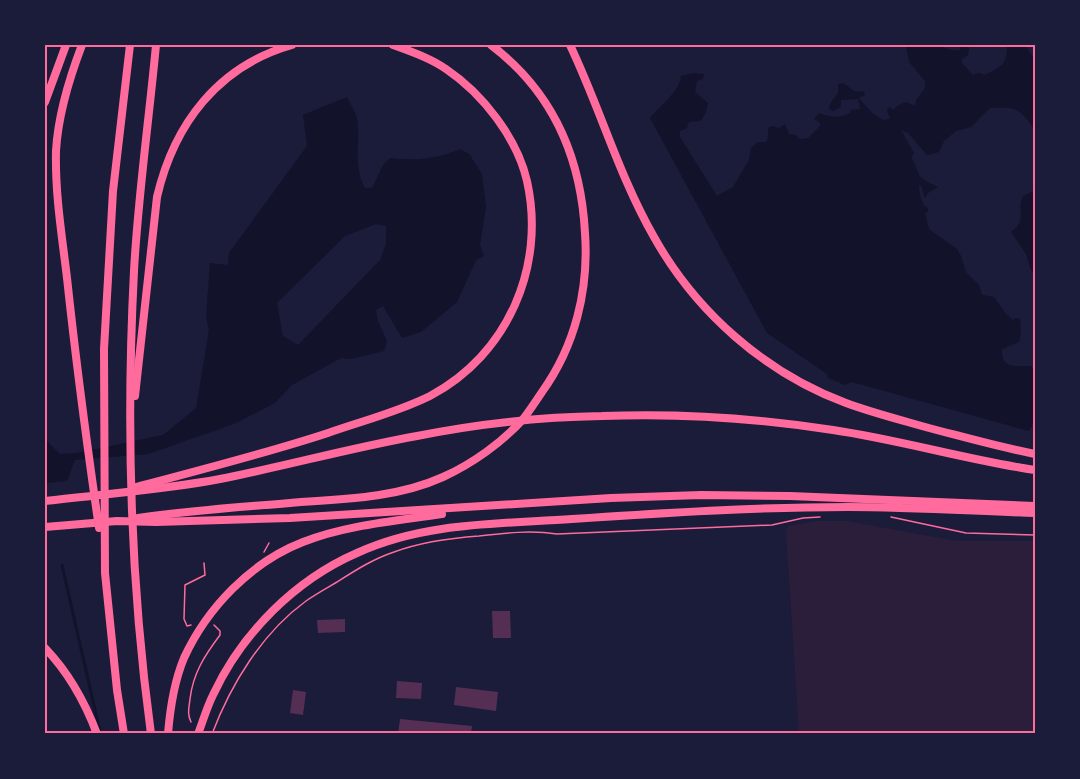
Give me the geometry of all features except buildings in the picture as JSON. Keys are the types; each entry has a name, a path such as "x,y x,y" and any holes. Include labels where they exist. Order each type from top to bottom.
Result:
{"highway":[{"path":"45,102 66,45"},
{"path":"82,45 69,81 56,149 57,195 124,734"},
{"path":"105,573 104,349 113,191 130,45"},
{"path":"151,734 139,637 129,439 134,270 156,45"},
{"path":"129,439 143,338 151,236 163,169 192,115 211,91 228,76 250,62 292,45"},
{"path":"115,492 234,462 307,440 414,403 450,384 470,368 502,330 525,280 531,253 533,225 525,172 498,120 472,90 447,70 419,54 393,45"},
{"path":"45,527 117,521 181,512 357,498 404,491 443,477 467,464 500,441 524,418 553,377 576,326 584,287 586,242 584,213 581,188 568,144 544,98 526,75 491,45"},
{"path":"570,45 632,194 653,236 697,299 733,335 781,370 812,388 846,403 1035,454"},
{"path":"45,501 115,492 155,490 218,479 424,434 469,427 600,416 667,415 778,423 868,436 1035,470"},
{"path":"117,521 290,518 611,498 701,495 801,496 1035,506"},
{"path":"168,734 171,704 183,660 206,620 255,569 276,555 303,542 352,528 490,506"},
{"path":"196,731 213,694 238,651 270,614 291,594 324,570 355,553 396,538 442,528 650,514 813,508 1035,513"},
{"path":"47,650 61,665 83,701 97,734"}],"path":[{"path":"212,734 243,670 276,628 305,602 370,561 395,551 419,544 507,533 557,534 772,525 802,518 825,516"},
{"path":"889,517 966,533 1035,535"},
{"path":"264,553 269,543"},
{"path":"194,623 187,626 184,619 185,585 206,575 204,563"},
{"path":"196,731 188,715 192,682 202,659 220,635 220,631 206,620"}],"shaded area":[{"path":"932,44 950,50 960,50 961,45 968,45 968,55 962,59 962,63 973,75 979,73 985,75 999,67 1005,61 1007,45 1021,47 1025,45 1035,60 1035,130 1017,110 990,108 971,127 956,131 944,141 939,152 927,155 908,133 901,130 914,153 911,158 920,176 938,187 928,193 925,198 921,185 919,185 922,202 928,208 928,212 925,213 929,229 957,249 966,272 979,285 982,295 994,297 1013,320 1020,319 1019,342 1002,349 1002,355 1010,365 1031,366 1035,371 1036,410 1029,431 852,382 845,385 828,378 827,374 767,333 650,118 677,88 681,76 693,73 704,74 703,79 697,81 695,92 708,103 706,112 701,121 689,122 687,128 680,131 680,137 717,196 733,187 749,160 751,148 758,142 766,142 768,128 772,126 779,128 785,124 789,134 796,135 800,139 808,138 821,125 814,119 819,113 838,117 850,113 850,110 860,109 858,99 841,100 841,107 833,111 829,109 838,93 838,84 843,83 854,91 865,92 864,96 858,97 872,113 883,120 890,119 887,110 889,107 894,110 906,102 915,106 916,100 925,88 925,81 909,62 906,45"},
{"path":"347,97 357,119 358,162 365,188 372,188 383,165 390,158 426,158 460,149 469,154 482,174 486,207 480,245 484,256 476,260 457,302 421,332 402,338 383,306 376,310 387,341 384,351 350,359 341,358 292,385 275,403 234,424 148,454 75,460 67,481 45,483 45,439 60,454 77,453 163,435 196,408 209,330 206,316 210,263 228,265 229,253 307,146 303,115","holes":["376,224 386,226 386,244 380,260 298,345 283,336 277,303 345,236"]},
{"path":"1035,190 1035,276 1026,254 1011,232 1019,223 1023,196"},
{"path":"817,521 847,521 957,541 1035,541 1035,734 799,734 786,532 788,526"}],"waterway":[{"path":"62,565 100,732"}]}
